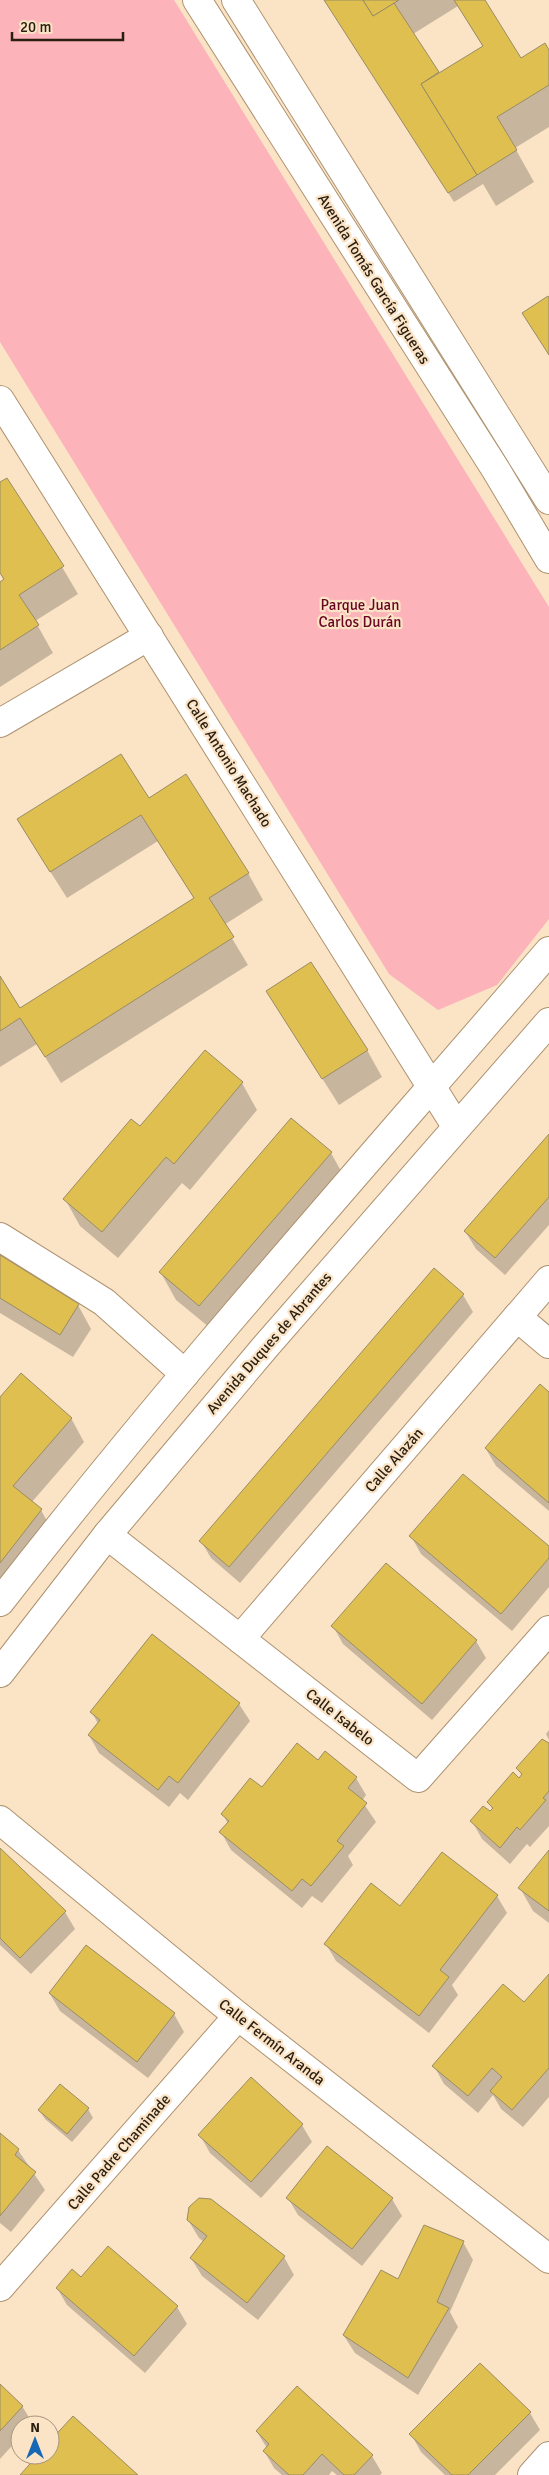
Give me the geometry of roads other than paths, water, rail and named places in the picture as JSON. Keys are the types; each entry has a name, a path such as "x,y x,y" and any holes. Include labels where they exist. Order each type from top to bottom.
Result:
{"street":[{"name":"Avenida Tomás García Figueras","path":"197,0 485,454 549,559"},
{"name":"Avenida Tomás García Figueras","path":"236,0 549,500"},
{"name":"Calle Antonio Machado","path":"0,400 456,1126"},
{"path":"0,723 149,636"},
{"path":"0,1602 74,1508 185,1374 549,951"},
{"name":"Avenida Duques de Abrantes","path":"0,1673 107,1534 266,1346 456,1126 549,1022"},
{"path":"0,1237 104,1302 185,1374"},
{"name":"Calle Alazán","path":"240,1639 549,1280"},
{"path":"517,1317 549,1344"},
{"name":"Calle Isabelo","path":"107,1534 418,1778 549,1630"},
{"name":"Calle Fermín Aranda","path":"0,1820 238,2016 549,2259"},
{"name":"Calle Padre Chaminade","path":"0,2287 238,2016"},
{"path":"532,2475 549,2456"}],"park label":[{"name":"Parque Juan Carlos Durán","path":"360,614"}]}
